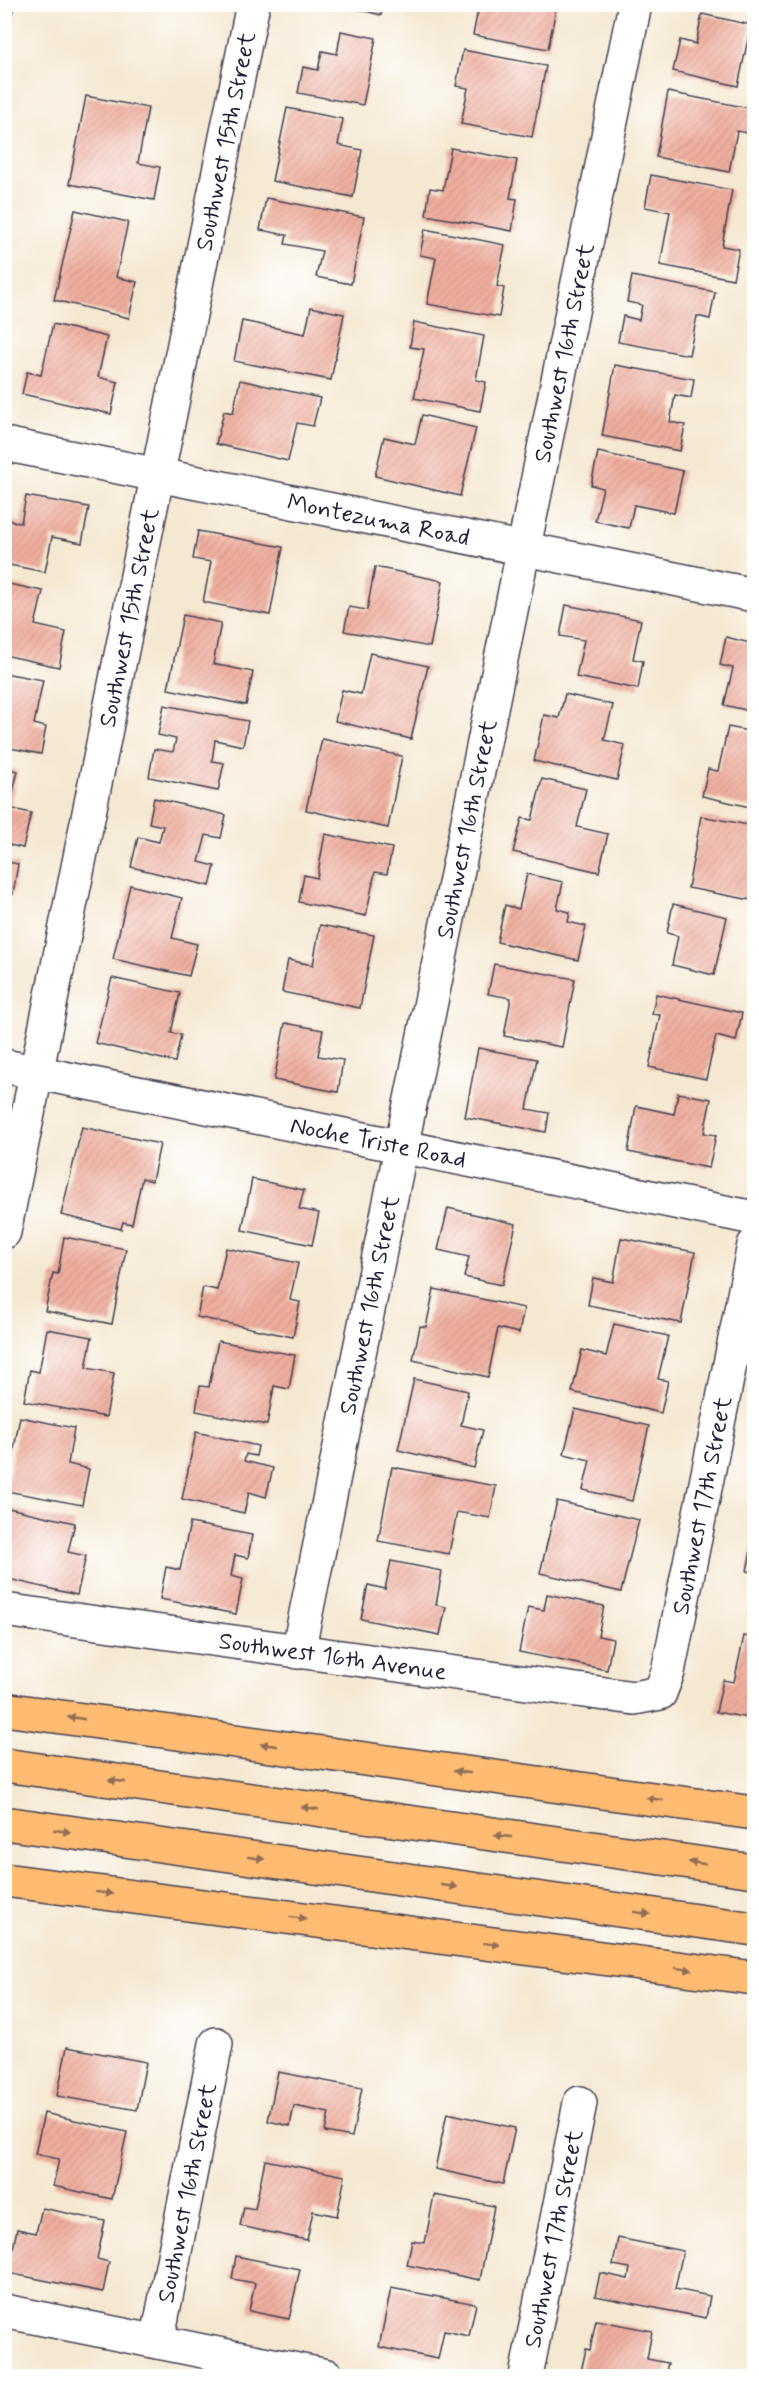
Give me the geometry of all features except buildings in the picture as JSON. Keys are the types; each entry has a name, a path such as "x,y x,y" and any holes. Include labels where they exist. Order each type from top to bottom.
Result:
{"highway":[{"path":"4,1708 754,1813"},
{"path":"4,1765 754,1871"},
{"path":"4,1823 754,1929"},
{"path":"4,1880 754,1978"}],"street":[{"name":"Southwest 15th Street","path":"4,1232 253,4"},
{"name":"Southwest 16th Street","path":"298,1652 635,4"},
{"name":"Montezuma Road","path":"4,444 754,595"},
{"name":"Noche Triste Road","path":"4,1066 754,1218"},
{"name":"Southwest 17th Street","path":"660,1693 668,1672 754,1245"},
{"name":"Southwest 16th Avenue","path":"4,1610 634,1698 660,1693"},
{"name":"Southwest 16th Street","path":"157,2342 216,2044"},
{"name":"Southwest 17th Street","path":"526,2376 580,2103"},
{"path":"4,2311 327,2376"}]}
